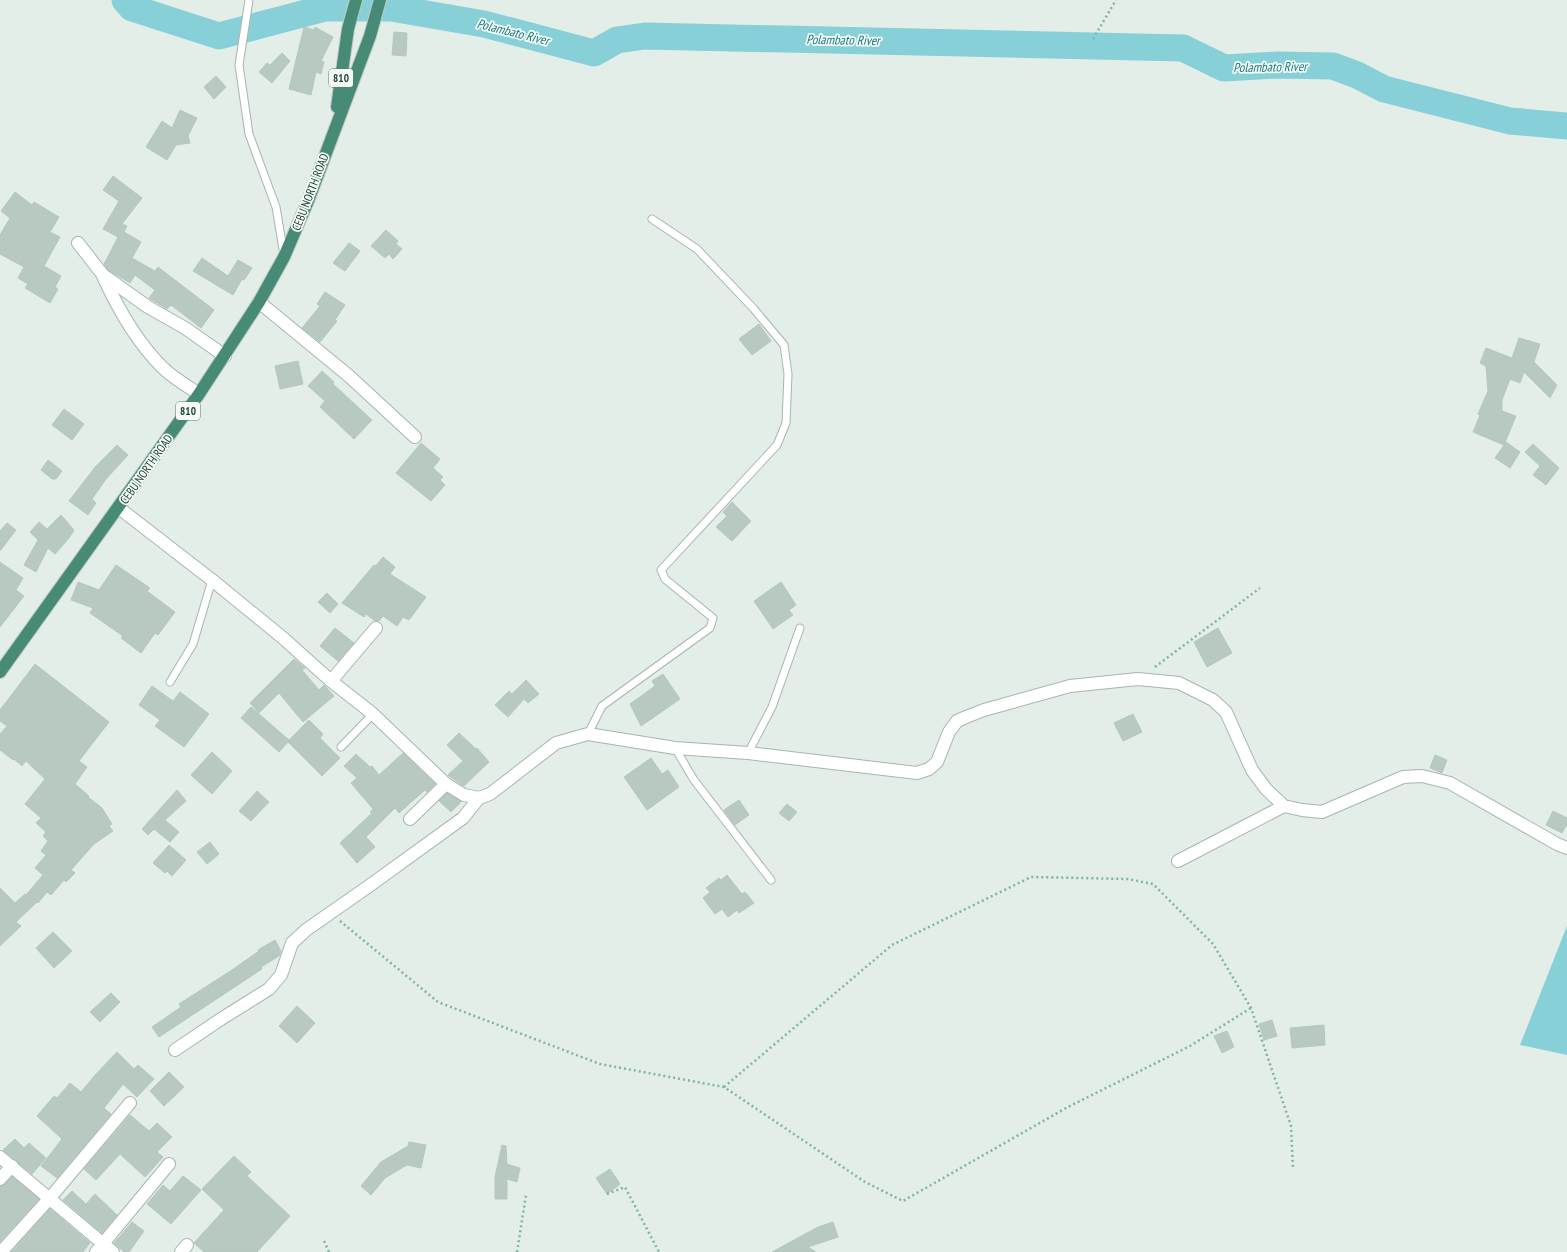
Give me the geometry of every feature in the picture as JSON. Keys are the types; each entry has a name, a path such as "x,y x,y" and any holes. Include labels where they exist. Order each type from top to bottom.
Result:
{"highway":[{"name":"CEBU NORTH ROAD","path":"335,126 348,29 356,0"},
{"name":"CEBU NORTH ROAD","path":"0,672 119,508 199,394 259,302 284,258 308,201 370,36 380,0"}],"street":[{"path":"78,243 103,275 118,308 143,347 162,368 199,394"},
{"path":"103,275 148,307 185,328 225,356"},
{"path":"259,302 349,376 415,437"},
{"path":"119,508 212,580 282,638 331,681 373,714 446,784 464,795 479,798 490,794 556,744 588,734 675,748 748,753 917,773 929,768 937,762 949,732 957,721 966,717 984,710 1070,686 1138,678 1179,683 1213,700 1226,712 1252,770 1266,789 1284,806 1322,812 1403,777 1422,776 1450,783 1557,844 1567,848"},
{"path":"331,681 376,628"},
{"path":"410,819 446,784"},
{"path":"175,1050 220,1019 269,989 281,974 292,943 306,930 463,818 479,798"},
{"path":"1178,861 1284,806"},
{"path":"1,1252 49,1199 130,1103"},
{"path":"0,1157 49,1199 99,1248 113,1252"},
{"path":"99,1248 169,1164"},
{"path":"0,1179 12,1166"}],"lane":[{"path":"250,0 239,65 249,134 276,207 284,258"},
{"path":"588,734 602,706 710,628 713,618 665,579 661,570 777,445 786,423 788,374 784,345 754,309 696,249 652,219"},
{"path":"170,682 193,644 212,580"},
{"path":"748,753 772,707 800,628"},
{"path":"341,747 373,714"},
{"path":"675,748 694,780 771,880"}],"path":[{"path":"1093,39 1116,0"},
{"path":"1138,678 1260,588"},
{"path":"724,1087 892,945 1031,877 1128,879 1154,884 1213,944 1251,1008 1291,1126 1293,1169"},
{"path":"331,913 438,1002 600,1064 724,1087 865,1182 903,1201 1066,1108 1190,1046 1251,1008"},
{"path":"607,1194 625,1187 659,1252"},
{"path":"517,1252 526,1195"},
{"path":"324,1240 329,1252"}],"water":[{"path":"1567,926 1567,1055 1520,1045"}],"building":[{"path":"304,27 314,30 315,27 333,37 321,61 324,62 321,74 316,72 311,95 289,89"},
{"path":"394,32 407,33 406,56 392,55"},
{"path":"282,53 290,61 272,83 259,72 267,63 270,65"},
{"path":"216,76 226,87 214,99 204,87"},
{"path":"180,110 197,118 188,136 190,143 176,145 167,160 146,147 162,121 172,128"},
{"path":"113,176 142,198 122,224 127,226 124,232 141,242 132,258 155,271 158,267 214,310 201,328 171,305 167,309 149,298 155,290 135,275 130,283 108,270 104,264 118,237 103,229 119,201 103,190"},
{"path":"15,192 32,205 34,202 59,217 50,232 60,237 44,266 61,276 55,287 58,289 50,303 25,288 28,284 18,278 24,267 0,254 0,235 10,218 1,211"},
{"path":"386,230 398,241 396,244 402,249 393,259 389,254 385,258 371,246"},
{"path":"349,243 360,251 345,271 333,263"},
{"path":"202,258 228,276 238,260 252,268 244,280 242,279 233,295 193,271"},
{"path":"325,292 345,305 335,320 337,321 320,342 302,328 320,306 317,304"},
{"path":"759,324 771,341 752,355 739,339"},
{"path":"1519,338 1540,344 1534,362 1557,385 1550,398 1524,372 1520,383 1510,379 1502,400 1502,411 1516,416 1504,445 1473,432 1480,415 1478,414 1488,391 1486,366 1480,363 1486,348 1512,358"},
{"path":"298,361 303,384 280,389 275,366"},
{"path":"322,371 334,382 333,384 372,420 354,439 320,407 325,401 308,386"},
{"path":"64,409 84,424 72,440 52,425"},
{"path":"1506,442 1520,452 1510,468 1495,458"},
{"path":"421,443 440,459 433,468 443,477 440,480 445,485 431,501 396,473"},
{"path":"1533,444 1559,468 1546,485 1533,475 1540,466 1525,452"},
{"path":"117,445 128,455 106,479 92,499 96,503 88,515 69,501 96,466"},
{"path":"48,460 62,471 56,479 52,479 41,470"},
{"path":"732,502 751,521 732,541 716,527 727,516 723,512"},
{"path":"61,515 74,530 55,554 48,548 36,572 24,565 38,540 30,532 39,522 47,529"},
{"path":"7,523 16,530 0,551 0,531"},
{"path":"383,557 395,567 390,574 426,597 409,620 403,617 397,626 383,616 379,621 375,621 366,614 364,617 342,603 374,565 376,566"},
{"path":"0,562 23,578 16,590 24,596 0,627"},
{"path":"116,565 150,588 147,591 175,612 158,635 155,633 141,653 121,638 123,636 90,613 93,608 71,600 78,582 99,590"},
{"path":"781,582 796,605 789,610 793,615 773,629 754,601"},
{"path":"327,593 338,604 330,613 318,602"},
{"path":"335,628 354,643 338,661 320,646"},
{"path":"1218,628 1232,653 1207,667 1194,642"},
{"path":"294,659 305,668 302,670 319,690 324,685 334,696 303,722 279,693 259,713 250,703"},
{"path":"35,664 109,722 79,761 87,767 75,784 102,808 112,824 109,826 113,831 94,844 71,870 75,873 66,882 64,880 51,895 47,892 38,903 37,902 16,922 21,926 0,946 0,888 15,903 25,894 26,895 43,875 35,868 46,855 41,851 48,841 43,836 46,832 36,823 41,818 25,804 45,779 26,761 22,766 0,750 0,734 7,726 0,721 0,710"},
{"path":"663,674 680,699 641,726 630,704 655,686 652,681"},
{"path":"526,680 539,694 528,703 524,699 508,717 495,705 509,691 512,694"},
{"path":"152,686 173,701 180,692 209,714 184,747 155,726 160,720 139,705"},
{"path":"251,707 289,740 309,720 323,734 320,738 340,758 322,776 288,742 279,752 241,718"},
{"path":"1133,714 1142,732 1123,741 1114,723"},
{"path":"459,733 476,749 477,748 489,762 464,786 448,775 463,761 447,745"},
{"path":"212,752 232,771 212,794 191,775"},
{"path":"403,753 435,784 427,792 425,790 399,813 395,808 366,837 375,847 357,863 340,843 372,813 370,812 373,809 351,783 357,778 344,766 356,754 370,767 372,766 379,775"},
{"path":"1435,755 1447,760 1442,773 1430,768"},
{"path":"651,758 662,774 668,770 679,787 647,810 624,777"},
{"path":"177,790 186,801 165,820 179,832 170,842 154,829 148,835 142,829"},
{"path":"257,791 269,802 251,821 239,811"},
{"path":"447,793 461,802 451,812 439,801"},
{"path":"739,800 749,815 735,825 724,810"},
{"path":"787,804 797,812 789,821 779,813"},
{"path":"1553,811 1567,818 1567,824 1562,833 1546,825"},
{"path":"210,842 219,854 207,864 197,852"},
{"path":"169,845 186,860 172,876 167,871 165,873 153,863"},
{"path":"727,875 742,894 745,892 754,903 739,913 737,910 728,917 722,909 715,914 703,898 710,892 706,888 719,878 721,880"},
{"path":"53,932 72,951 54,968 36,948"},
{"path":"275,940 281,951 279,956 261,967 262,969 159,1037 152,1027 181,1007 179,1004"},
{"path":"111,993 120,1002 100,1022 90,1012"},
{"path":"297,1006 315,1023 297,1043 279,1026"},
{"path":"1272,1020 1277,1036 1264,1040 1259,1024"},
{"path":"1324,1025 1325,1045 1292,1048 1290,1028"},
{"path":"1227,1031 1234,1047 1222,1053 1214,1036"},
{"path":"117,1052 134,1069 138,1065 154,1079 137,1097 123,1084 104,1108 111,1114 57,1178 41,1166 62,1139 37,1116 54,1096 57,1098 70,1083 81,1092"},
{"path":"169,1072 184,1087 164,1106 150,1091"},
{"path":"130,1115 149,1131 157,1123 172,1137 157,1152 163,1157 145,1177 120,1154 96,1180 84,1169"},
{"path":"15,1139 24,1148 29,1143 46,1158 32,1174 3,1150"},
{"path":"409,1142 426,1145 421,1168 407,1165 385,1178 371,1195 361,1186 381,1162 408,1146"},
{"path":"502,1145 506,1146 507,1164 520,1168 517,1182 507,1179 507,1199 495,1199 495,1177"},
{"path":"234,1156 251,1172 247,1176 290,1216 257,1252 204,1252 194,1243 224,1210 202,1189"},
{"path":"610,1169 620,1184 607,1194 596,1178"},
{"path":"183,1176 201,1190 171,1224 147,1204 163,1185 170,1191"},
{"path":"12,1177 39,1199 0,1242 0,1186 5,1184"},
{"path":"72,1191 86,1204 95,1194 117,1215 102,1233 63,1200"},
{"path":"50,1209 90,1243 83,1252 11,1252"},
{"path":"132,1222 144,1231 129,1252 124,1252 114,1243"},
{"path":"833,1222 838,1237 808,1247 816,1252 772,1252 818,1227"}],"waterway":[{"name":"Polambato River","path":"125,0 132,8 219,36 325,8 391,8 484,24 594,53 617,40 645,36 1183,48 1224,68 1278,65 1333,66 1357,75 1384,89 1510,121 1567,126"}]}
